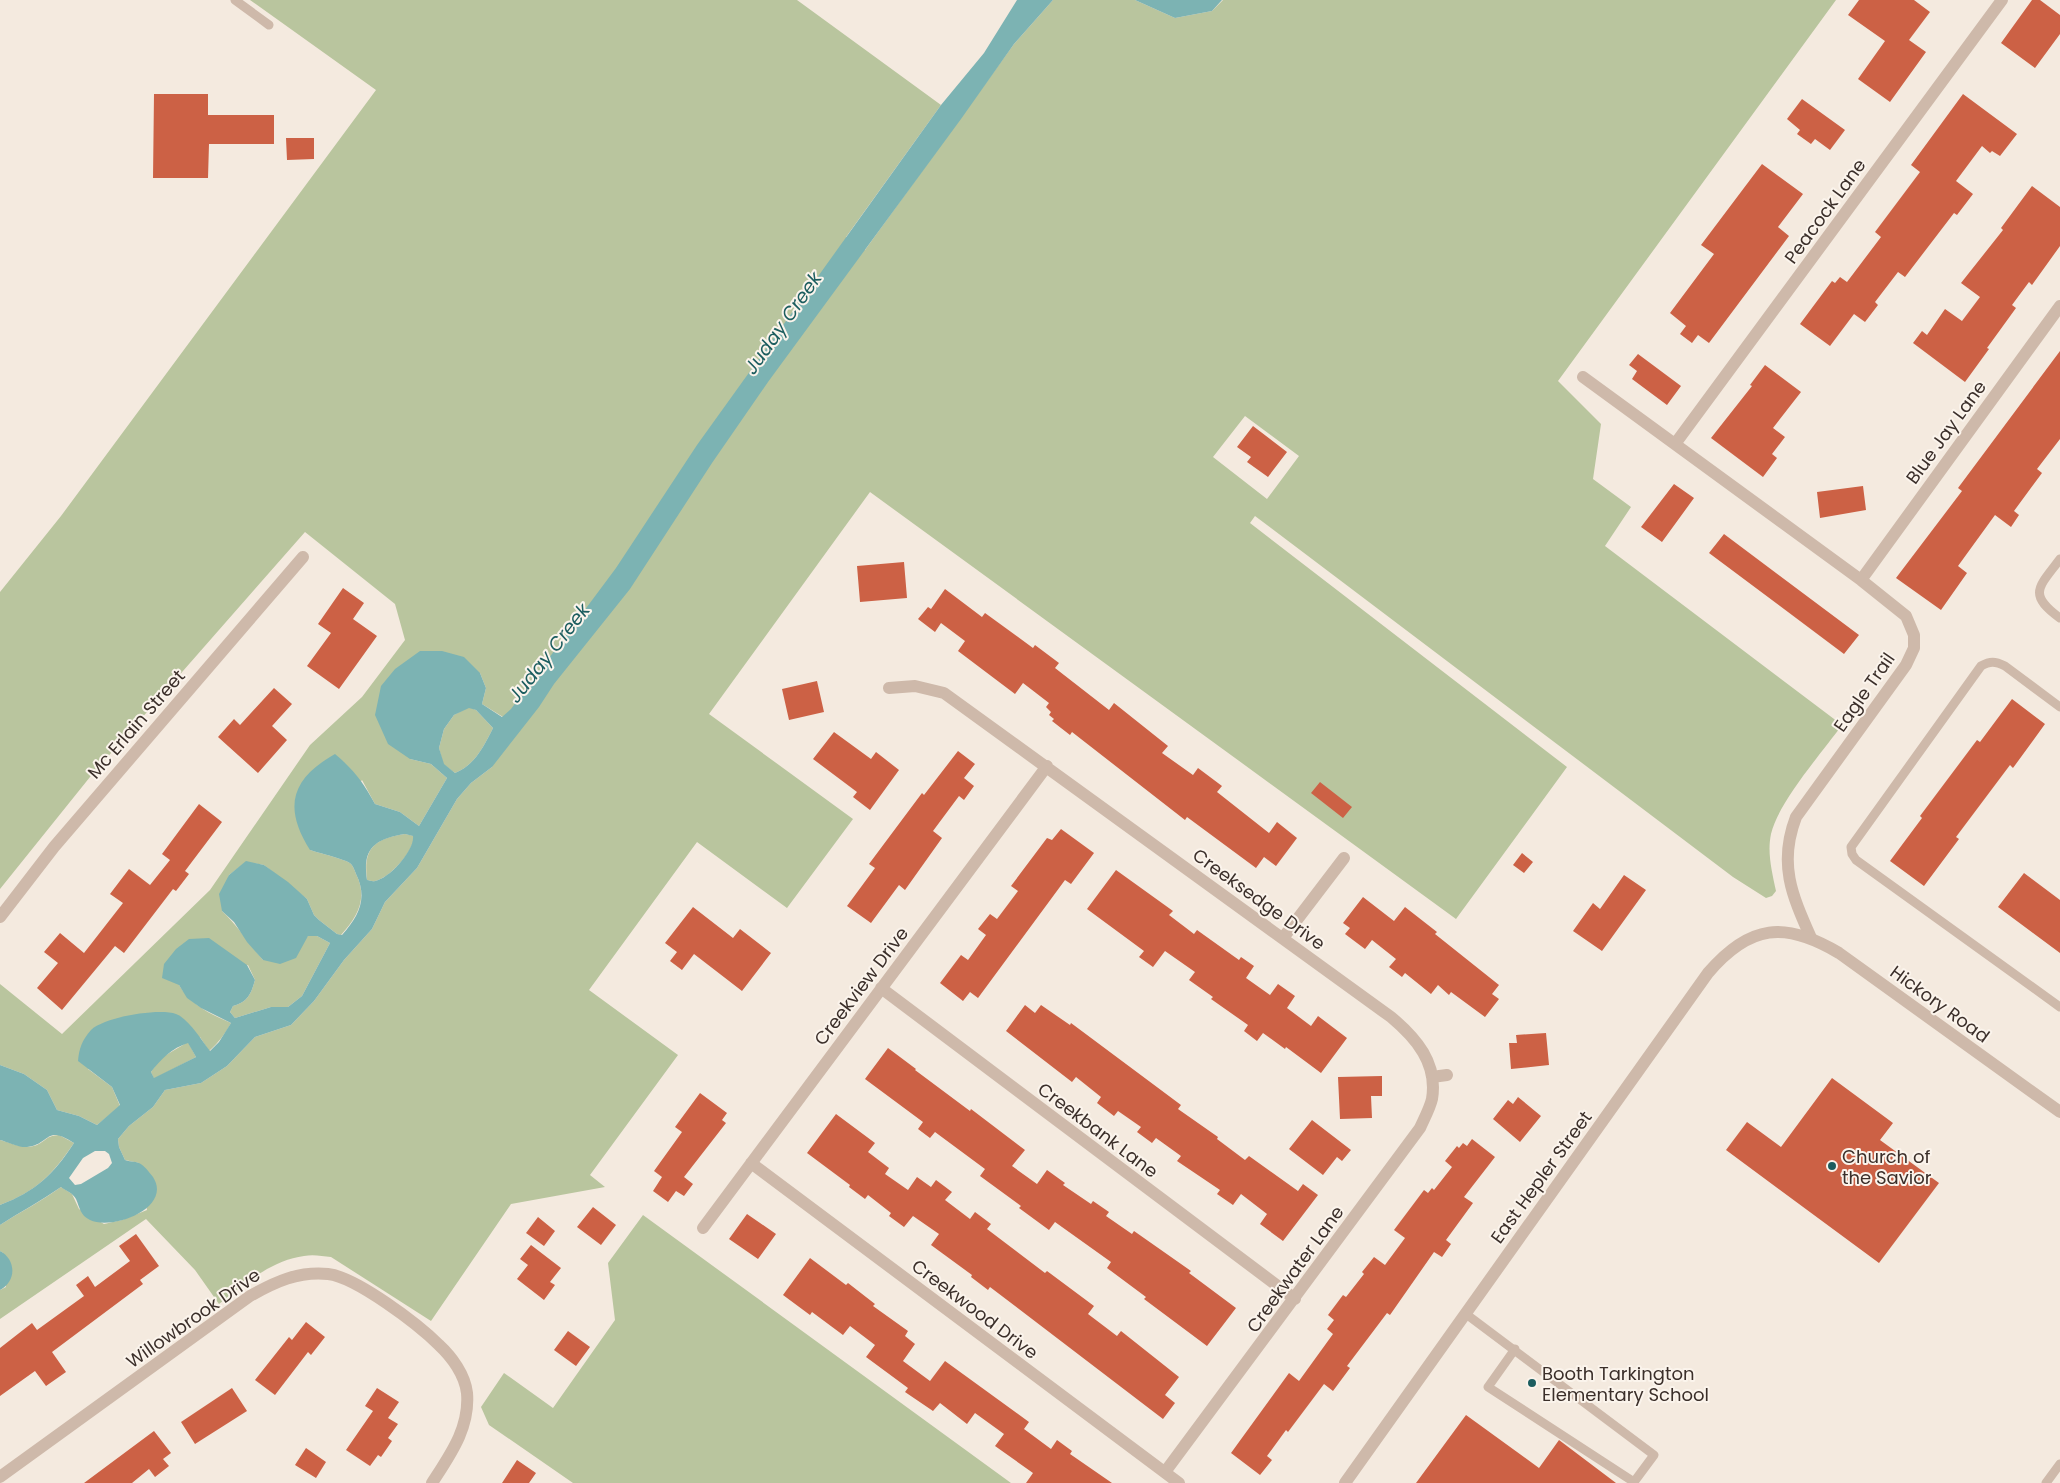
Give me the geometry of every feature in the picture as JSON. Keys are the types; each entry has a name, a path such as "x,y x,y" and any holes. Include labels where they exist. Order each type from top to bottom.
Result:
{"street":[{"name":"Peacock Lane","path":"1675,444 2002,0"},
{"name":"Blue Jay Lane","path":"1860,580 2060,306"},
{"name":"Eagle Trail","path":"1583,377 1860,580 1906,616 1914,635 1914,648 1906,665 1796,817 1791,829 1786,859 1790,887 1811,938"},
{"name":"Mc Erlain Street","path":"0,917 54,847 303,558"},
{"name":"Creeksedge Drive","path":"889,688 916,686 944,693 1047,766 1404,1028 1416,1040 1424,1053 1432,1077"},
{"name":"Creekview Drive","path":"703,1228 1047,766"},
{"path":"1283,938 1344,858"},
{"name":"East Hepler Street","path":"1345,1483 1718,962 1738,945 1755,936 1775,932 1794,933"},
{"name":"Hickory Road","path":"1794,933 1811,938 1840,953 2060,1112"},
{"name":"Creekbank Lane","path":"881,988 1294,1299"},
{"path":"1432,1077 1447,1076"},
{"name":"Creekwater Lane","path":"1165,1472 1420,1128 1432,1100 1432,1077"},
{"name":"Creekwood Drive","path":"750,1163 1179,1483"},
{"name":"Willowbrook Drive","path":"0,1477 242,1302 272,1283 294,1275 330,1274 363,1289 420,1328 439,1345 461,1372 466,1391 467,1411 463,1429 456,1447 432,1483"}],"lane":[{"path":"235,0 269,25"},
{"path":"2060,559 2039,590 2042,603 2060,618"},
{"path":"2060,707 2005,666 1996,662 1987,662 1980,666 1851,847 1852,854 1856,860 2060,1007"},
{"path":"1466,1314 1515,1349 1654,1455 1634,1482 1488,1386 1515,1349"},
{"path":"2046,1483 2060,1464"}],"green space":[{"path":"250,0 797,0 941,105 846,237 865,250 1014,44 1053,0 1135,0 1175,18 1212,11 1223,0 1836,0 1558,381 1601,424 1593,479 1631,507 1605,546 1842,725 1791,793 1775,821 1771,834 1770,862 1776,891 1772,896 1766,898 1733,877 1255,516 1250,523 1567,767 1456,919 870,492 709,714 853,819 787,908 697,842 589,990 678,1055 590,1175 605,1187 511,1204 431,1321 331,1257 318,1255 292,1258 269,1268 258,1274 219,1304 195,1270 146,1219 0,1319 0,1290 6,1287 3,1253 0,1251 0,1225 61,1187 72,1194 79,1209 104,1224 122,1220 147,1210 139,1163 125,1160 119,1147 118,1139 129,1126 153,1107 165,1090 201,1083 227,1066 255,1037 291,1025 314,1001 344,960 372,929 385,902 417,868 457,799 471,783 492,767 503,717 482,704 486,688 480,673 410,759 431,764 447,778 419,826 400,812 375,804 362,780 310,850 351,864 359,883 361,899 359,906 352,921 341,935 337,934 314,915 307,899 264,865 246,862 229,875 222,911 263,960 308,936 317,936 330,943 302,996 288,1007 271,1007 235,1018 230,1012 233,1006 248,997 255,980 248,965 179,985 195,1003 208,1012 231,1023 229,1027 209,1051 200,1037 88,1069 112,1087 120,1106 97,1125 79,1116 57,1110 47,1090 24,1074 0,1065 0,984 62,1034 210,890 310,745 362,697 405,640 395,604 305,532 90,777 0,889 0,592 61,516 376,90","holes":["1245,416 1299,456 1267,499 1213,457"]},
{"path":"469,707 476,710 493,728 473,760 462,770 455,773 443,764 439,748 444,729 454,715"},
{"path":"405,834 414,836 406,856 394,870 381,879 367,880 367,860 373,847 385,839"},
{"path":"188,1042 196,1057 154,1079 151,1072 161,1058"},
{"path":"59,1135 74,1143 51,1173 34,1188 0,1205 0,1140 28,1147 37,1145 49,1137"},
{"path":"643,1215 1011,1483 573,1483 489,1425 481,1407 504,1373 553,1408 615,1320 608,1263"}],"water":[{"path":"1017,0 1053,0 1014,44 768,382 712,463 630,589 554,684 539,707 492,767 471,783 457,799 417,868 385,902 372,929 344,960 314,1001 291,1025 255,1037 227,1066 201,1083 165,1090 153,1107 129,1126 118,1139 119,1147 125,1160 141,1164 153,1177 157,1188 155,1198 148,1207 125,1219 100,1223 84,1216 75,1197 61,1187 0,1225 0,1205 24,1194 43,1181 59,1164 74,1143 58,1135 53,1135 35,1145 27,1147 17,1146 0,1140 0,1065 24,1074 47,1090 57,1110 79,1116 97,1125 120,1105 112,1087 78,1061 83,1041 91,1030 98,1025 132,1015 168,1012 181,1016 210,1051 219,1042 231,1023 201,1008 187,998 179,985 162,978 164,964 176,949 189,939 209,938 247,965 255,980 248,997 233,1006 230,1012 235,1018 271,1007 288,1007 302,996 330,943 317,936 308,936 296,958 280,964 263,960 247,942 234,922 222,911 219,894 229,875 246,861 264,865 288,882 307,899 314,915 319,920 337,934 342,935 353,921 360,906 360,883 353,867 348,862 310,850 296,820 294,807 296,795 301,784 320,764 335,754 358,777 375,804 400,812 419,826 447,778 431,764 410,759 388,744 375,715 381,686 395,669 420,651 442,651 464,657 480,673 486,688 482,704 502,717 511,709 616,568 697,445 941,105 984,53","holes":["469,708 476,710 493,728 473,760 462,770 455,773 444,764 439,748 444,729 454,715","405,834 413,836 413,842 406,856 394,870 381,879 375,881 367,880 366,869 369,853 378,842","188,1043 196,1057 154,1078 151,1072 167,1054","95,1151 105,1151 109,1154 112,1163 108,1168 81,1184 75,1185 69,1178 83,1158"]},
{"path":"1135,0 1222,0 1212,11 1175,18"},
{"path":"0,1251 6,1255 12,1265 12,1277 0,1290"}],"building":[{"path":"1859,0 1914,0 1930,12 1909,40 1926,52 1890,102 1858,79 1885,41 1848,15"},
{"path":"2032,0 2040,0 2060,15 2060,34 2035,68 2001,43"},
{"path":"154,94 208,94 208,115 274,115 274,144 209,144 208,178 153,178"},
{"path":"1963,94 2017,134 2000,156 1992,151 1990,153 1982,146 1956,181 1973,194 1957,215 1954,213 1905,277 1898,272 1875,302 1878,305 1865,322 1854,314 1830,346 1800,324 1832,281 1835,283 1840,277 1847,282 1881,237 1875,232 1920,172 1911,165"},
{"path":"1802,99 1845,130 1830,150 1815,139 1811,144 1797,134 1800,130 1787,119"},
{"path":"286,138 314,138 314,159 287,160"},
{"path":"1762,164 1803,194 1778,227 1789,236 1709,343 1698,335 1692,343 1680,334 1686,326 1670,313 1714,254 1701,245"},
{"path":"2032,186 2060,207 2060,246 2032,285 2029,282 2012,305 2016,308 1965,382 1913,343 1922,331 1927,335 1945,309 1962,321 1980,297 1961,283 2003,230 2001,228"},
{"path":"2060,351 2060,439 2037,469 2042,473 2014,511 2019,515 2011,527 1995,515 1958,566 1967,573 1941,610 1896,578 1962,491 1958,488"},
{"path":"1638,354 1681,386 1667,405 1632,379 1637,371 1629,365"},
{"path":"1765,365 1801,392 1773,428 1785,437 1772,454 1777,458 1763,477 1711,438 1752,386 1750,385"},
{"path":"1253,426 1287,452 1268,477 1247,462 1251,457 1237,447"},
{"path":"1674,484 1694,498 1662,542 1641,527"},
{"path":"1863,486 1866,510 1820,518 1817,492"},
{"path":"1724,534 1859,635 1844,654 1709,553"},
{"path":"904,562 907,598 860,602 857,566"},
{"path":"343,588 364,603 353,619 377,636 339,689 307,666 331,633 318,624"},
{"path":"945,589 982,617 985,613 1033,648 1035,645 1059,663 1055,668 1109,710 1114,703 1168,746 1162,753 1193,775 1198,768 1222,786 1217,792 1269,833 1277,822 1297,838 1276,866 1264,857 1256,868 1187,817 1185,820 1072,732 1070,735 1052,721 1054,719 1049,715 1051,712 1046,707 1049,703 1023,683 1015,694 958,651 965,641 941,623 935,632 918,619 928,607 931,609"},
{"path":"817,681 824,712 789,720 782,689"},
{"path":"274,688 292,704 272,726 287,740 258,773 218,737 234,719 240,725"},
{"path":"2012,699 2045,724 2013,768 2010,765 1956,837 1959,839 1924,886 1890,861 1922,818 1920,816 1977,740 1980,742"},
{"path":"834,732 871,759 876,752 899,770 870,810 853,797 857,792 813,759"},
{"path":"958,751 975,764 964,778 974,786 964,800 959,796 933,831 942,838 905,890 899,885 871,923 847,906 875,868 869,864 922,793 924,795"},
{"path":"1320,782 1352,807 1343,818 1311,793"},
{"path":"199,804 222,822 185,871 189,874 176,891 173,889 124,953 115,946 62,1010 37,988 58,963 44,952 60,933 84,953 123,903 110,894 129,869 150,885 170,860 162,854"},
{"path":"1061,829 1094,853 1071,884 1065,880 978,998 970,992 963,1001 940,983 961,955 968,960 986,935 978,929 990,914 997,919 1018,891 1011,886 1047,838 1052,840"},
{"path":"1522,853 1533,862 1524,873 1513,865"},
{"path":"1116,870 1173,911 1169,915 1194,934 1197,930 1239,960 1241,957 1254,966 1246,978 1270,995 1278,984 1295,996 1287,1008 1311,1026 1318,1016 1347,1038 1321,1073 1286,1047 1285,1049 1263,1033 1257,1041 1244,1031 1248,1025 1211,999 1213,997 1189,980 1195,972 1165,951 1153,967 1139,957 1144,951 1087,909"},
{"path":"2024,873 2060,900 2060,953 1998,907"},
{"path":"1624,875 1646,890 1602,951 1573,931 1593,903 1600,909"},
{"path":"1363,897 1394,921 1405,907 1437,932 1435,934 1499,985 1492,994 1499,999 1485,1017 1451,992 1449,995 1438,985 1431,994 1405,973 1402,977 1389,967 1396,959 1372,940 1365,949 1345,934 1350,928 1343,923"},
{"path":"693,907 733,938 740,929 771,953 742,991 694,954 682,970 670,961 677,952 665,943"},
{"path":"1025,1005 1035,1013 1041,1005 1070,1025 1071,1023 1181,1105 1178,1109 1218,1137 1217,1139 1245,1160 1249,1156 1298,1191 1303,1184 1318,1195 1283,1241 1260,1224 1267,1214 1241,1194 1233,1205 1217,1194 1220,1190 1177,1161 1181,1156 1156,1138 1152,1143 1137,1132 1141,1127 1118,1111 1114,1116 1097,1103 1101,1097 1076,1077 1072,1082 1006,1031"},
{"path":"1546,1033 1549,1065 1511,1069 1509,1043 1517,1043 1516,1035"},
{"path":"888,1048 970,1111 971,1109 1025,1150 1012,1166 1037,1184 1047,1170 1065,1183 1063,1185 1091,1204 1093,1201 1109,1212 1106,1216 1132,1234 1134,1231 1191,1271 1189,1273 1236,1308 1207,1346 1144,1299 1146,1297 1107,1268 1111,1262 1055,1222 1049,1230 1019,1208 1021,1206 980,1176 985,1169 935,1132 930,1138 918,1129 923,1122 865,1079"},
{"path":"1382,1076 1382,1096 1371,1096 1372,1118 1340,1119 1338,1077"},
{"name":"Church of the Savior","path":"1832,1078 1893,1123 1880,1140 1939,1183 1879,1263 1726,1150 1747,1122 1781,1147"},
{"path":"700,1093 727,1113 722,1120 726,1123 684,1177 693,1184 684,1196 676,1191 668,1202 653,1191 662,1177 654,1171 682,1132 675,1127"},
{"path":"1518,1097 1541,1116 1520,1142 1493,1119 1508,1100 1513,1104"},
{"path":"836,1114 875,1143 868,1152 889,1168 885,1174 908,1190 917,1177 931,1187 936,1180 952,1192 945,1200 970,1219 975,1212 991,1224 987,1229 1045,1273 1047,1271 1094,1306 1088,1314 1117,1336 1121,1331 1179,1377 1165,1395 1175,1403 1163,1419 990,1287 988,1290 971,1277 972,1275 931,1245 939,1234 913,1216 904,1227 889,1216 891,1213 868,1195 865,1199 849,1187 850,1185 807,1153"},
{"path":"1312,1120 1351,1150 1342,1161 1337,1157 1323,1175 1289,1149"},
{"path":"1472,1139 1495,1157 1464,1197 1473,1203 1446,1240 1451,1244 1442,1257 1434,1252 1390,1315 1387,1313 1347,1366 1350,1368 1333,1391 1324,1384 1288,1432 1286,1430 1267,1456 1272,1460 1260,1475 1231,1453 1289,1373 1299,1381 1333,1334 1327,1329 1334,1320 1328,1315 1343,1295 1346,1297 1364,1274 1362,1272 1374,1257 1385,1265 1405,1238 1394,1230 1424,1190 1428,1193 1432,1188 1434,1190 1452,1167 1445,1161 1457,1146 1459,1148 1463,1143 1467,1146"},
{"path":"593,1207 616,1225 601,1245 577,1227"},
{"path":"747,1214 776,1234 758,1259 729,1239"},
{"path":"538,1217 555,1231 544,1246 526,1233"},
{"path":"136,1234 159,1266 140,1280 143,1284 52,1352 66,1372 46,1386 35,1371 0,1396 0,1348 32,1323 37,1330 84,1296 76,1285 88,1276 95,1287 130,1261 119,1246"},
{"path":"531,1245 561,1268 550,1282 555,1285 544,1300 517,1279 528,1265 520,1259"},
{"path":"810,1258 846,1285 848,1283 875,1304 873,1306 908,1331 905,1336 915,1344 903,1361 930,1381 945,1361 1029,1422 1024,1429 1051,1449 1057,1440 1072,1451 1070,1454 1112,1483 1026,1483 1033,1473 995,1446 1004,1434 975,1413 967,1424 940,1403 933,1411 905,1392 908,1388 866,1357 875,1345 850,1326 843,1335 812,1312 810,1315 783,1295"},
{"path":"306,1322 325,1337 311,1355 308,1352 275,1395 255,1380 289,1337 292,1340"},
{"path":"568,1331 590,1347 576,1366 554,1350"},
{"path":"232,1388 247,1411 195,1444 181,1422"},
{"path":"377,1388 399,1402 388,1418 398,1424 388,1438 392,1441 381,1457 378,1455 370,1466 346,1450 373,1411 365,1406"},
{"path":"1466,1415 1539,1468 1559,1440 1616,1483 1416,1483"},
{"path":"154,1431 171,1453 163,1459 169,1466 155,1477 149,1469 132,1483 84,1483"},
{"path":"306,1448 326,1462 316,1478 295,1465"},
{"path":"517,1460 536,1473 529,1483 502,1483"}],"place":[{"name":"Church of the Savior","path":"1832,1166"},
{"name":"Booth Tarkington Elementary School","path":"1532,1383"}],"water label":[{"name":"Juday Creek","path":"783,323"},
{"name":"Juday Creek","path":"549,653"}]}
